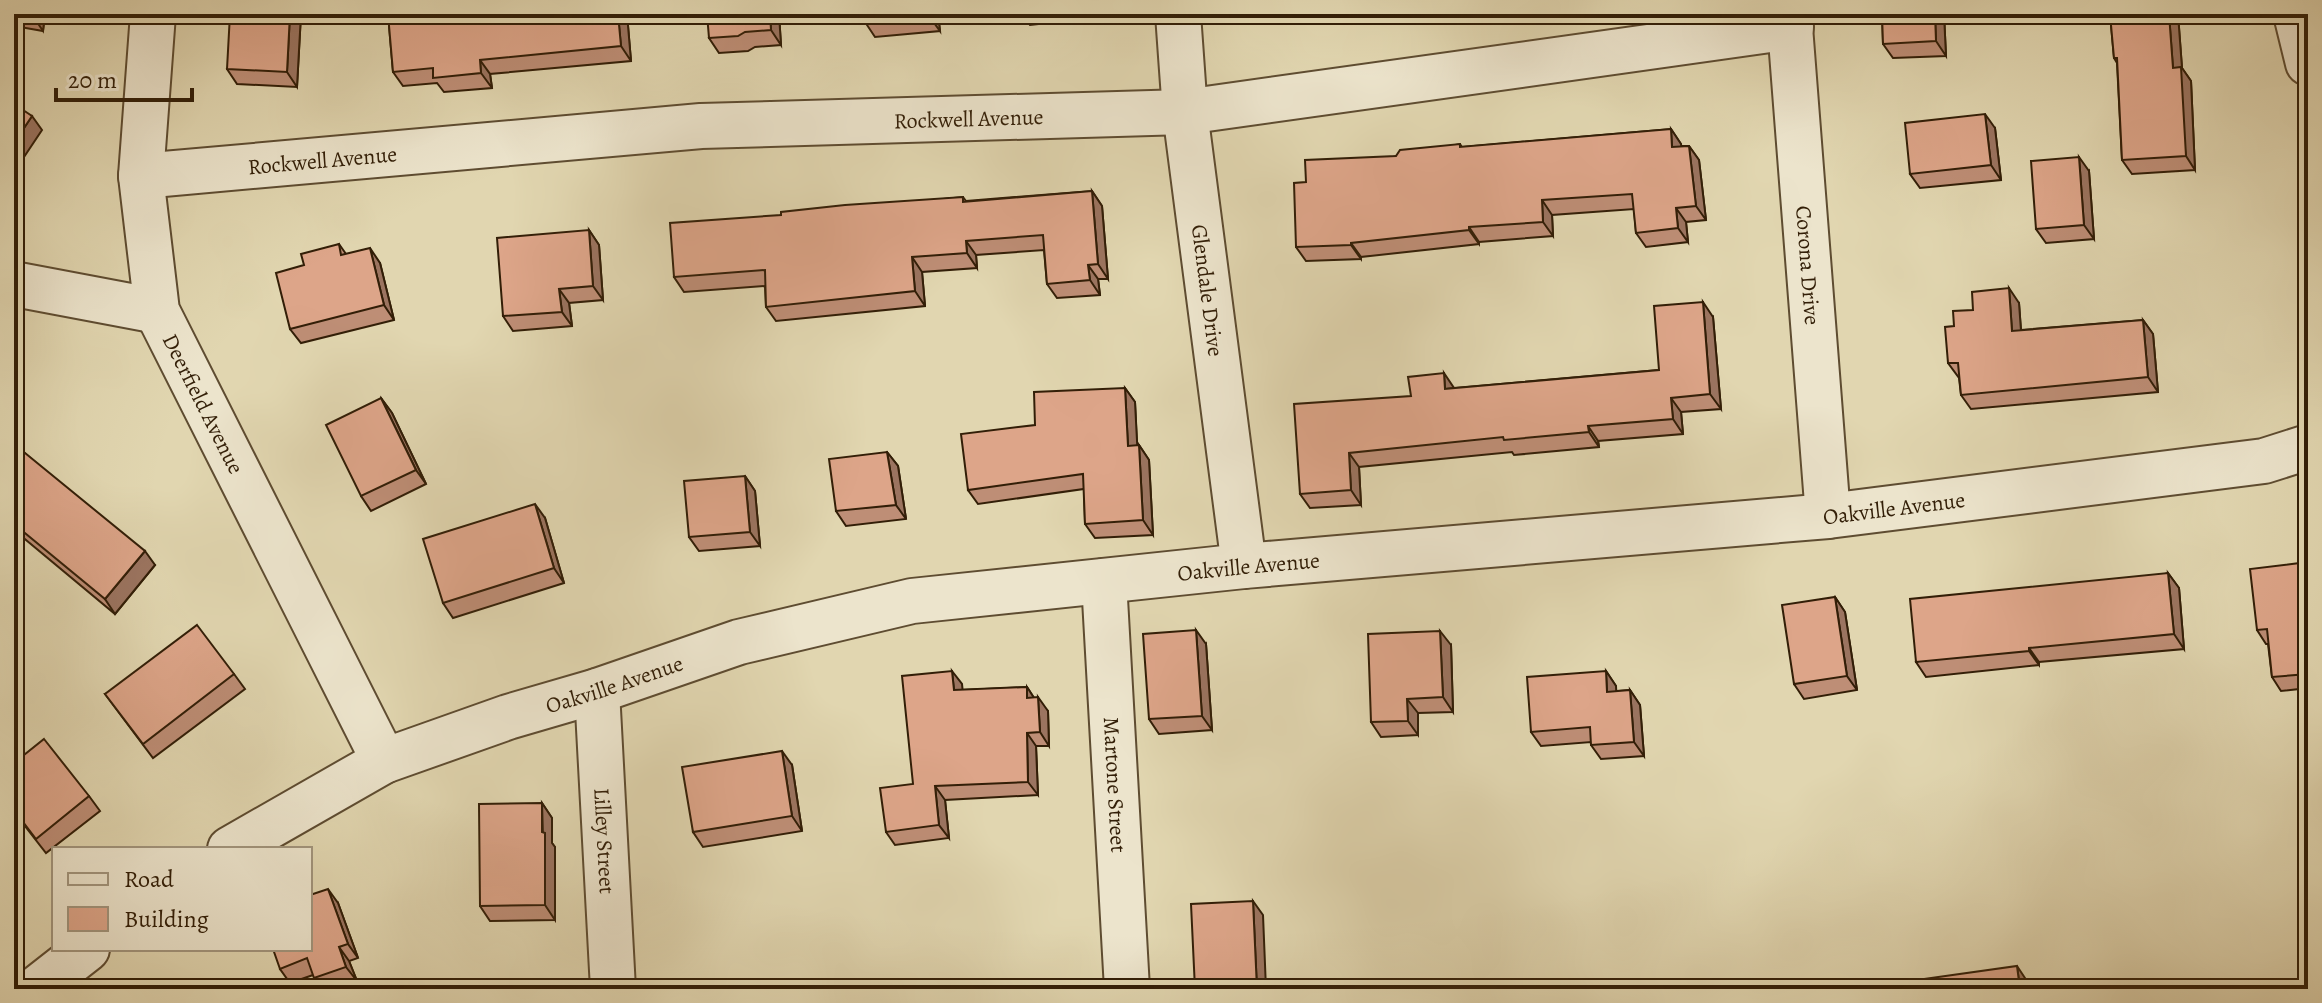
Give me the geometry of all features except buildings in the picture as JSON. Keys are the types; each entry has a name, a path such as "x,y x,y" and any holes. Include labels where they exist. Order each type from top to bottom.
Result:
{"street":[{"name":"Deerfield Avenue","path":"153,14 141,176 157,311 384,761"},
{"name":"Glendale Drive","path":"1178,14 1185,112 1244,566"},
{"path":"2296,14 2308,63"},
{"name":"Rockwell Avenue","path":"141,176 701,126 1185,112 1790,21"},
{"name":"Corona Drive","path":"1790,21 1828,516"},
{"path":"14,284 157,311"},
{"name":"Oakville Avenue","path":"234,847 384,761 739,642 912,601 1244,566 1828,516 2264,461 2308,447"},
{"name":"Martone Street","path":"1104,581 1127,989"},
{"name":"Lilley Street","path":"597,691 613,989"},
{"path":"36,989 84,951"}]}
